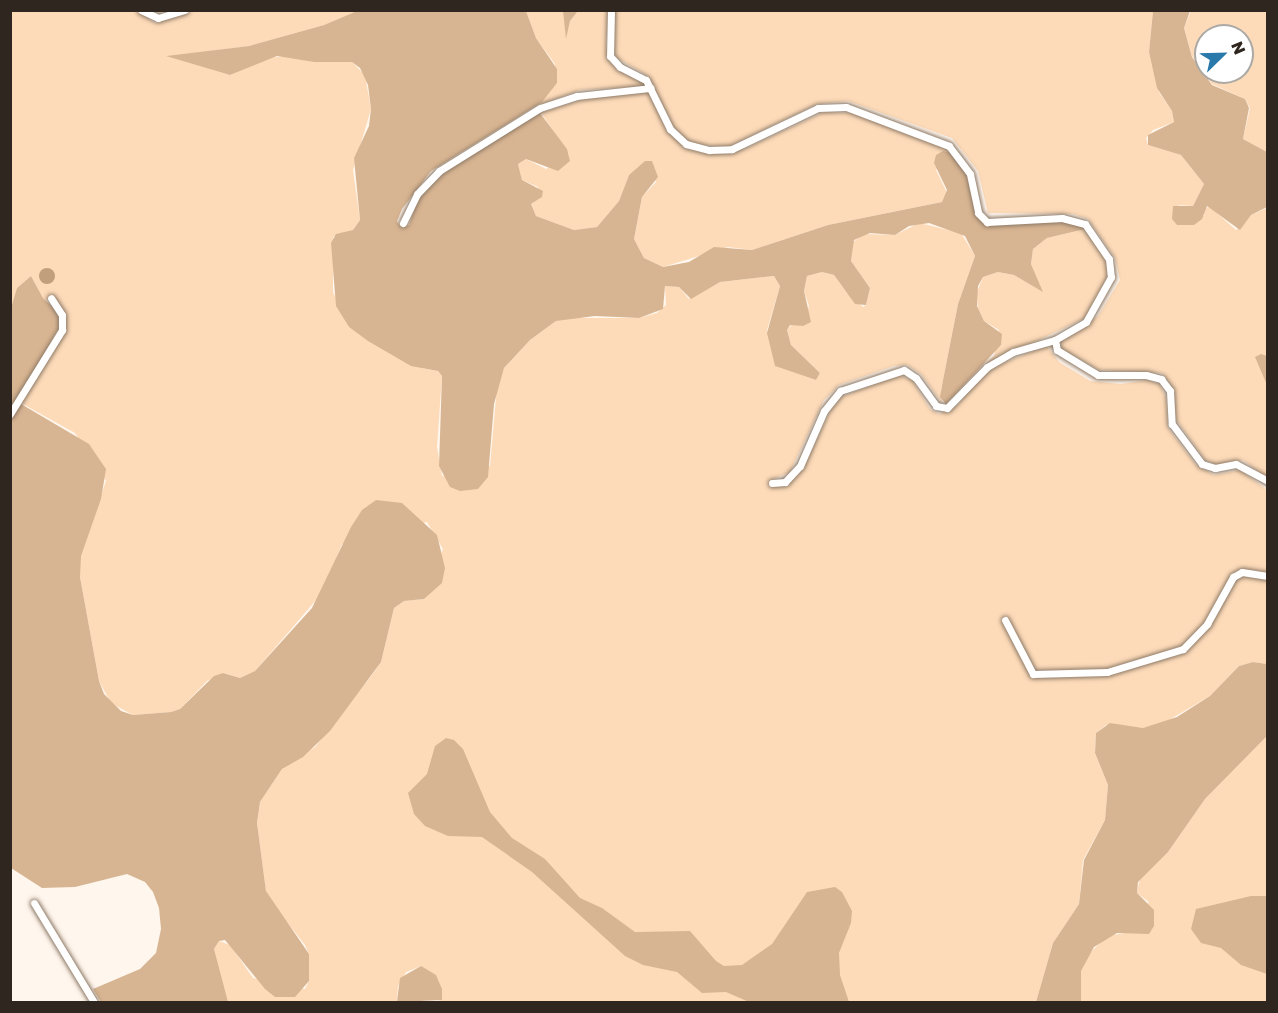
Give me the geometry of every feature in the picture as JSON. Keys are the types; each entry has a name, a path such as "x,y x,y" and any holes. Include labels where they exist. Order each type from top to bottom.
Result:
{"street":[{"path":"141,10 158,18 185,10"},
{"path":"611,10 610,56 620,67 641,74 651,88 670,129 686,144 700,148 732,149 818,108 846,107 949,146 970,174 978,213 987,222 1062,218 1085,224 1110,262 1111,280 1086,322 1055,340 1020,350 992,364 947,408 936,406 916,378 904,370 840,391 828,404 800,466 785,482 772,483"},
{"path":"403,223 417,194 439,171 540,108 577,96 651,88"},
{"path":"10,414 62,330 62,315 51,298"},
{"path":"1055,340 1060,353 1092,373 1112,378 1152,375 1166,382 1170,391 1172,424 1198,459 1215,468 1236,464 1268,482"},
{"path":"1005,620 1033,674 1107,672 1183,650 1207,624 1233,577 1242,572 1268,576"},
{"path":"34,903 94,1002"}],"shaded area":[{"path":"11,11 137,11 155,23 195,11 357,11 324,25 249,46 169,56 230,75 266,58 287,56 314,62 352,62 365,75 371,109 353,170 360,220 353,230 333,237 333,292 349,327 386,350 422,368 438,371 442,376 437,447 442,476 490,466 497,387 504,368 530,340 556,321 567,318 639,318 657,313 666,305 665,286 679,287 689,299 720,282 774,276 780,286 767,330 776,366 816,380 820,373 791,345 787,330 792,324 803,326 809,306 804,291 807,276 822,272 834,275 847,293 863,307 866,305 870,288 851,261 853,242 864,234 895,235 919,223 961,233 975,256 958,304 941,390 942,403 921,374 907,365 894,366 839,385 824,400 790,472 771,480 771,487 786,486 804,466 836,399 898,375 912,380 930,409 939,414 958,405 974,384 998,365 1047,346 1059,362 1090,381 1121,384 1147,380 1159,384 1166,397 1168,428 1196,465 1214,475 1240,470 1267,490 1267,664 1253,662 1239,666 1210,696 1162,724 1143,728 1106,725 1096,733 1095,753 1108,785 1105,820 1083,860 1079,904 1053,943 1036,1002 440,1002 421,966 406,972 398,986 397,1002 228,1002 216,970 214,949 219,941 230,945 253,978 305,989 309,981 309,954 305,945 272,903 266,891 257,823 260,802 282,769 315,747 372,675 381,662 394,608 404,601 424,599 443,549 427,522 342,544 322,593 255,671 240,678 223,673 207,681 180,709 171,712 133,715 111,703 99,681 80,577 80,556 106,481 75,433 21,403 62,335 51,297 46,301 43,298 31,276 17,288 11,320"},
{"path":"357,11 526,11 536,38 557,69 557,83 542,102 431,171 402,209 397,221 401,227 409,225 418,199 445,172 540,113 567,149 570,161 558,171 526,159 518,164 522,180 543,191 542,197 531,204 536,216 574,230 597,227 619,201 629,175 645,161 652,161 658,177 642,197 634,239 644,258 663,267 689,262 714,247 752,250 828,225 942,202 947,190 934,163 936,155 943,151 951,153 966,172 975,213 985,225 1067,222 1085,229 1047,238 1033,249 1031,264 1043,292 1014,275 998,272 983,277 978,286 977,306 984,321 1002,334 1001,345 946,404 940,397 943,380 958,304 975,256 965,236 929,223 909,226 895,235 870,233 854,240 851,261 870,288 866,305 855,304 834,275 822,272 807,276 804,291 811,322 803,326 790,325 787,330 791,345 820,373 816,380 775,366 767,333 780,286 774,276 720,282 691,299 679,287 665,286 663,309 639,318 595,316 556,321 530,340 504,368 494,404 488,477 478,489 460,491 450,487 439,466 442,376 438,371 411,366 368,341 349,327 336,306 331,243 336,234 353,230 360,220 354,158 369,126 371,109 368,85 360,68 352,62 314,62 277,56 230,75 166,56 249,46 324,25"},
{"path":"526,11 564,11 566,37 570,21 578,11 608,11 606,46 611,61 637,75 648,86 580,90 536,106 557,83 555,64 536,38"},
{"path":"563,11 578,11 570,21 566,39"},
{"path":"613,11 1153,11 1149,52 1159,92 1172,111 1174,122 1153,130 1146,138 1148,145 1181,155 1204,184 1193,206 1178,205 1204,216 1204,208 1210,207 1236,230 1251,215 1267,208 1267,478 1243,460 1217,465 1205,460 1176,419 1174,389 1162,373 1099,370 1062,349 1061,341 1098,316 1120,280 1115,258 1088,219 1073,214 988,213 978,171 952,138 848,101 817,104 728,147 694,144 676,132 648,76 617,58 612,47"},
{"path":"1153,11 1190,11 1184,28 1194,60 1194,84 1211,84 1245,99 1249,108 1243,139 1267,152 1267,207 1251,215 1240,230 1207,206 1202,219 1194,225 1177,225 1172,219 1173,206 1193,206 1204,184 1181,155 1148,145 1148,135 1174,122 1172,111 1157,88 1149,52"},
{"path":"1191,11 1267,11 1267,152 1243,139 1250,108 1245,99 1212,84 1254,84 1254,24 1194,24 1194,59 1184,28"},
{"path":"650,92 667,128 681,143 702,153 745,149 824,112 853,113 943,145 951,153 936,170 948,195 942,202 828,225 752,250 728,247 663,267 644,258 634,239 642,197 656,182 652,161 629,175 619,201 597,227 574,230 536,216 531,204 540,198 538,187 522,180 518,164 526,159 546,169 569,155 542,114 537,114 587,98"},
{"path":"1085,229 1106,258 1109,275 1085,318 985,366 969,379 994,356 999,330 984,321 978,308 977,292 983,277 998,272 1014,275 1042,291 1031,264 1033,249 1047,238"},
{"path":"44,268 50,268 55,276 53,282 44,284 39,279 39,273"},
{"path":"31,276 43,298 58,312 60,326 11,411 12,305 17,288"},
{"path":"1261,354 1267,356 1267,385 1255,357"},
{"path":"21,404 89,444 106,469 101,499 81,556 80,577 99,681 104,694 121,711 133,715 171,712 180,709 214,676 223,673 240,678 255,671 312,608 351,527 362,510 376,500 402,503 437,535 445,568 442,583 424,599 404,601 394,608 381,662 330,731 303,757 282,769 260,802 257,823 266,891 309,954 309,981 295,997 275,997 265,989 225,940 219,941 214,949 228,1002 101,1002 93,989 140,969 156,953 161,929 159,908 153,892 145,882 127,874 75,887 42,888 11,868 10,421"},
{"path":"1253,662 1267,664 1267,736 1205,799 1168,852 1138,882 1137,893 1154,910 1154,926 1149,934 1117,933 1094,947 1081,971 1081,1002 1036,1002 1053,943 1079,904 1084,860 1105,820 1108,785 1095,753 1096,733 1110,723 1143,728 1177,717 1210,696 1239,666"},
{"path":"1267,736 1267,1002 1081,1002 1081,971 1086,957 1107,936 1125,933 1149,902 1137,893 1140,878 1168,852 1205,799"},
{"path":"446,738 454,740 463,749 490,812 512,838 545,859 580,898 602,908 635,932 690,931 716,961 724,966 742,965 772,944 807,892 835,887 842,892 852,911 851,923 839,953 840,975 849,1002 749,1002 726,992 702,993 677,972 643,965 625,956 532,872 482,837 448,836 425,826 414,814 408,793 427,774 435,746"},
{"path":"1251,896 1267,896 1267,974 1241,965 1221,948 1201,943 1191,929 1196,909"},
{"path":"421,966 436,975 442,989 442,1000 397,1002 400,978"}]}
